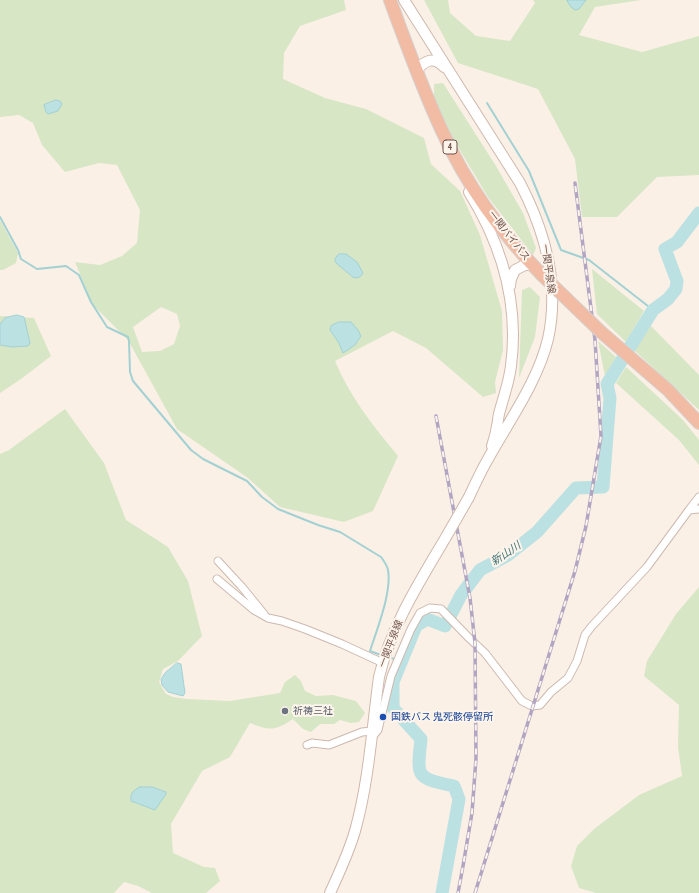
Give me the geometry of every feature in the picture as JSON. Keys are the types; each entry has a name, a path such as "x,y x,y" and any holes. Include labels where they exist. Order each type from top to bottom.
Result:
{"highway":[{"name":"一関バイパス","path":"390,0 416,71 442,131 476,192 520,252 542,275 602,332 668,390 699,423"}],"main road":[{"name":"一関平泉線","path":"330,893 347,855 355,832 362,803 379,677 382,663 392,637 412,594 469,497 488,458 508,427 542,357 548,340 550,324 552,296 549,260 542,232 536,216 520,184 404,0"},
{"path":"416,71 421,65 431,60 439,61 446,68"},
{"name":"一関平泉線","path":"442,131 451,160 490,230 503,266 510,292 514,345 507,390 488,458"},
{"name":"一関平泉線","path":"510,292 511,279 515,270 525,265 533,265"}],"street":[{"path":"307,745 312,743 329,744 362,732 372,735 378,730 391,676 411,629 420,613 430,608 441,609 485,653 522,701 532,706 540,706 551,692 568,678 578,662 585,635 647,567 699,497"},
{"path":"689,510 699,509"},
{"path":"218,561 268,618"},
{"path":"218,579 254,610 268,618 305,629 342,644 382,663"}],"green space":[{"path":"0,0 344,0 346,10 300,26 284,53 283,79 325,98 366,109 424,138 431,164 460,191 480,235 502,311 503,350 495,382 496,393 483,397 426,348 393,331 335,361 355,399 371,423 398,456 373,511 344,522 280,507 248,478 177,429 128,340 93,305 75,262 100,265 122,256 137,243 140,210 117,165 99,163 65,172 42,145 33,123 19,115 0,117","holes":["161,307 177,314 180,326 174,344 160,351 142,352 133,327"]},
{"path":"424,0 448,0 450,13 476,36 510,41 535,3 533,0 641,0 595,7 579,35 642,52 699,36 699,175 657,177 617,217 582,217 575,159 538,89 458,63"},
{"path":"443,83 496,166 523,213 536,248 533,255 488,197 452,137 434,97 434,84"},
{"path":"0,220 18,253 16,263 3,270 0,270"},
{"path":"592,269 644,311 626,342 597,314"},
{"path":"530,287 540,297 535,337 519,378 522,290"},
{"path":"0,316 34,318 51,356 0,393"},
{"path":"651,326 699,375 699,410 633,349"},
{"path":"598,341 616,357 605,376"},
{"path":"626,367 683,420 699,440 699,465 679,440 616,383"},
{"path":"65,409 104,463 126,520 168,547 188,581 202,636 178,661 163,669 159,682 166,694 173,697 187,699 230,701 280,693 285,682 295,675 301,681 305,691 316,696 333,695 356,701 365,713 359,722 351,723 340,720 334,724 320,724 311,732 303,729 293,719 277,728 268,728 250,723 230,757 202,771 171,824 173,853 204,867 215,868 220,881 206,893 152,893 138,886 124,882 114,893 0,893 0,454 9,450"},
{"path":"699,587 699,893 596,893 579,888 571,866 577,846 594,829 639,795 682,776 678,747 679,705 644,676 647,661 676,614"}],"water":[{"path":"567,0 586,0 579,9 575,10 571,7"},
{"path":"56,100 60,101 62,104 58,111 48,114 44,105"},
{"path":"339,254 346,254 357,262 363,273 360,277 354,278 336,263 335,259"},
{"path":"17,315 24,317 30,343 28,346 12,347 0,345 0,324 5,318"},
{"path":"339,322 351,322 361,336 355,345 343,353 339,343 330,330 331,326"},
{"path":"177,663 181,664 185,693 183,696 168,692 162,685 161,679 165,673"},
{"path":"140,787 152,787 166,792 155,810 131,801 132,792"}],"waterway":[{"path":"487,103 529,171 561,250 589,260 653,310"},
{"name":"新山川","path":"442,893 459,799 454,786 432,781 425,778 421,774 419,768 421,739 393,708 393,682 416,626 427,619 445,626 461,595 480,570 508,555 537,532 576,488 603,487 610,398 607,384 653,310 668,299 676,289 677,281 665,249 677,242 699,213"},
{"path":"0,217 18,250 21,259 37,269 66,266 79,275 91,302 107,327 128,337 130,372 133,381 191,450 203,459 247,481 262,497 278,509 340,532 381,557 388,570 388,589 370,651 381,655"},
{"path":"387,657 402,661"}],"railway":[{"path":"475,893 575,571 586,526 601,436 595,340 575,183"},
{"path":"436,416 470,598 475,643 476,758 472,813 458,893"}],"place":[{"name":"祈祷三社","path":"285,711"},
{"name":"国鉄バス 鬼死骸停留所","path":"383,717"}]}
